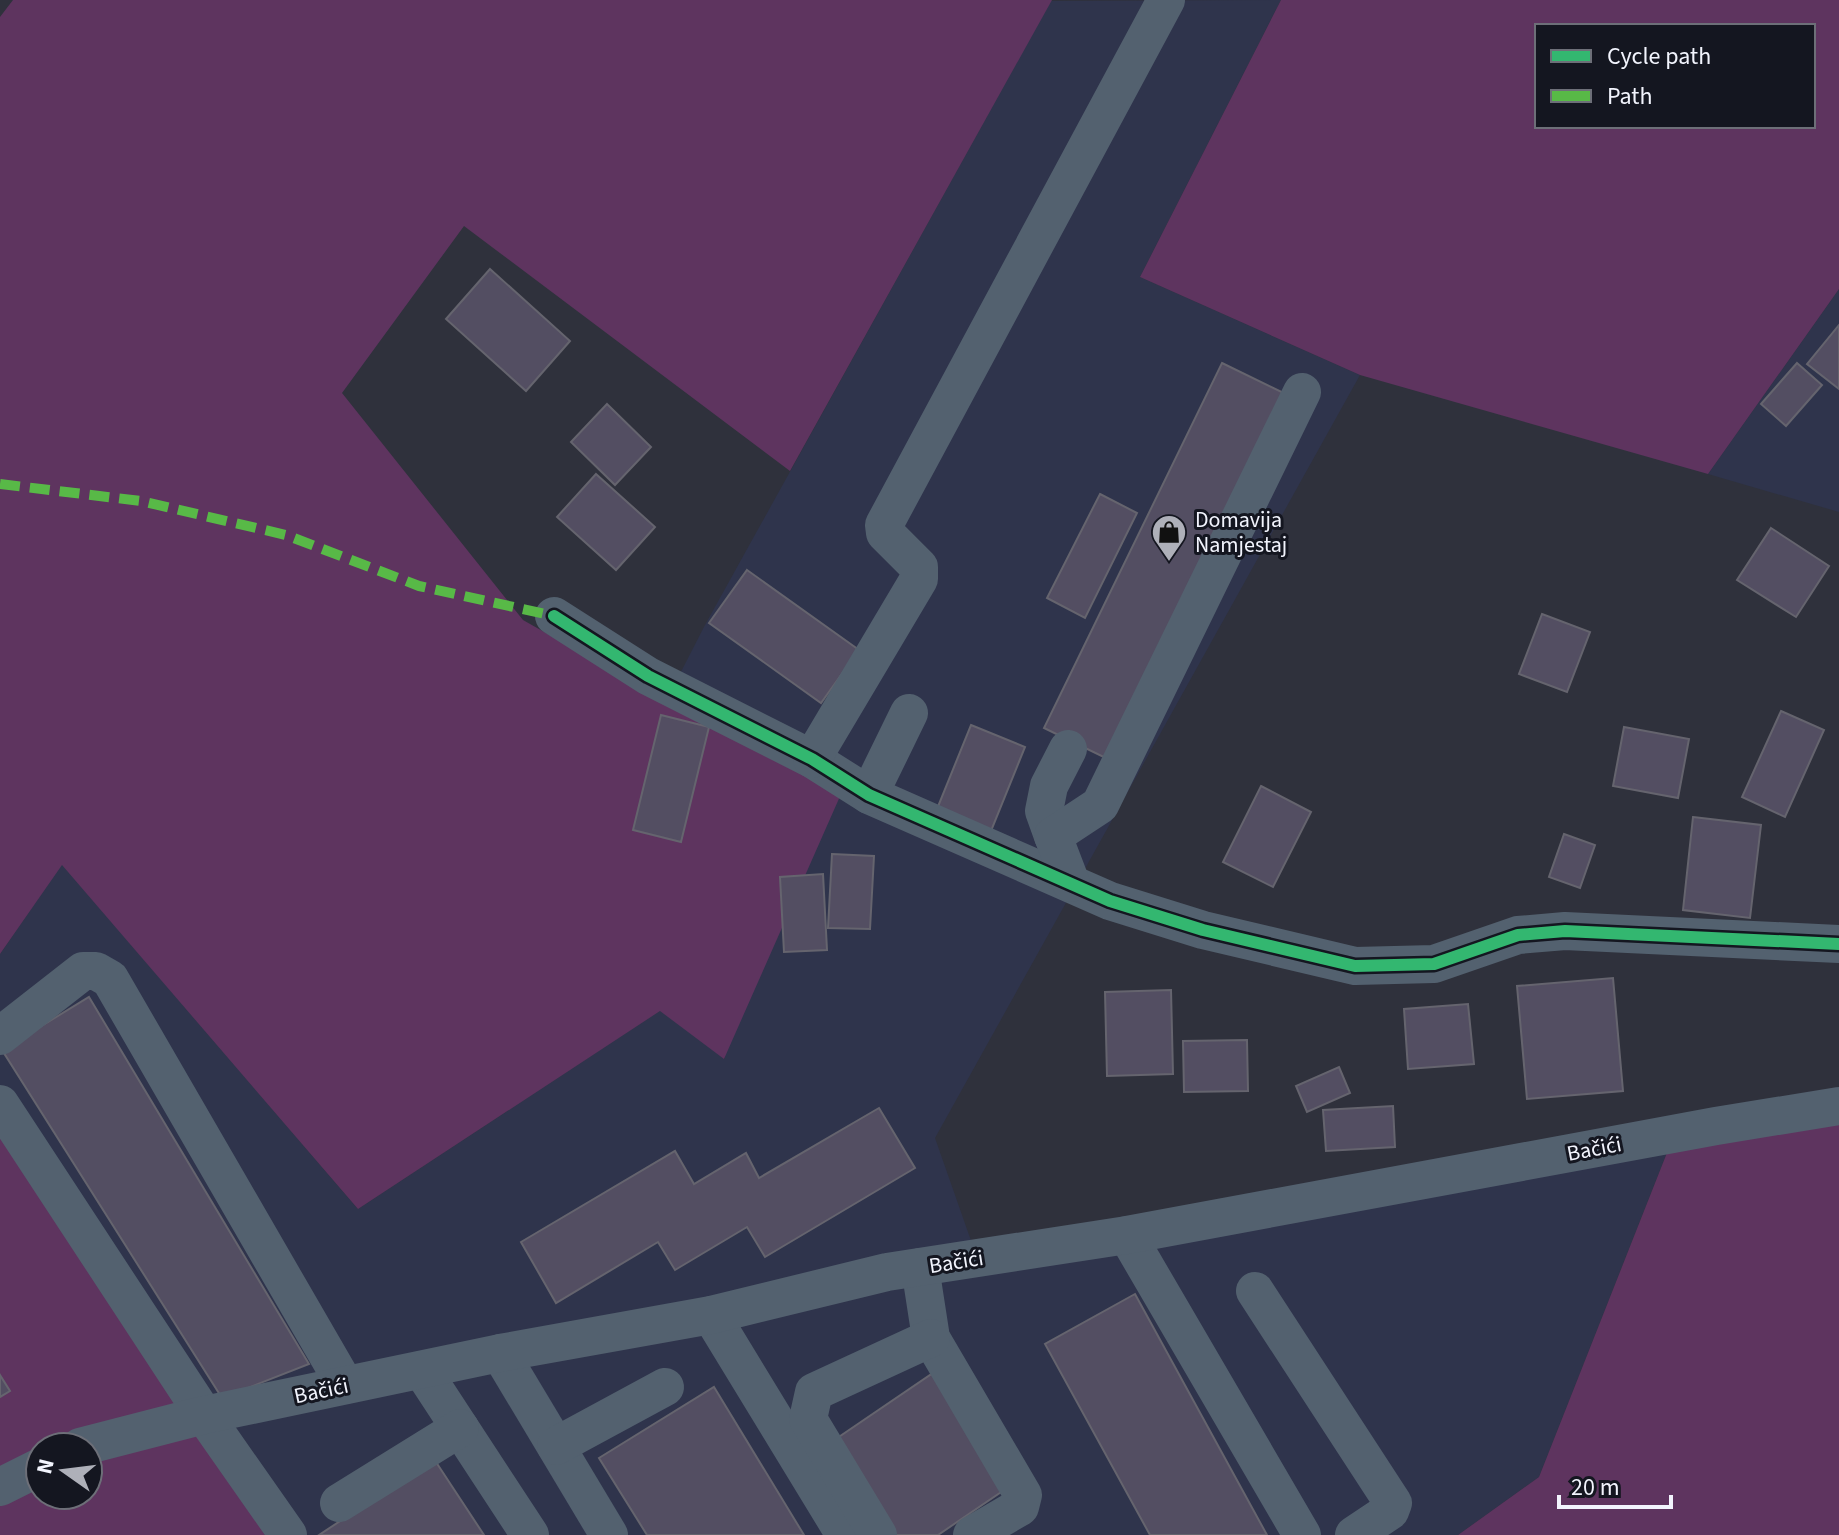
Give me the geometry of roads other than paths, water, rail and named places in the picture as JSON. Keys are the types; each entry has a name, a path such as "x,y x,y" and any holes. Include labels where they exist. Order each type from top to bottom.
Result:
{"street":[{"path":"812,759 919,579 919,567 885,533 884,525 1166,0"},
{"path":"1053,836 1100,805 1302,392"},
{"path":"554,616 648,676 812,759 869,795 1110,901 1203,930 1355,966 1434,964 1518,935 1565,931 1839,944"},
{"path":"869,795 909,713"},
{"path":"1068,749 1049,786 1044,811 1071,883"},
{"path":"0,1036 83,971 96,971 110,979 345,1385"},
{"path":"0,1104 204,1415 288,1535"},
{"name":"Bačići","path":"104,1441 204,1415 500,1353 711,1315 920,1267 1127,1235 1701,1128 1839,1106"},
{"path":"1127,1235 1302,1535"},
{"path":"920,1267 931,1338 1023,1495 1020,1507 972,1535"},
{"path":"1255,1291 1393,1503 1390,1511 1354,1535"},
{"path":"711,1315 845,1535"},
{"path":"878,1535 808,1419 809,1405 814,1392 931,1338"},
{"path":"500,1353 609,1535"},
{"path":"422,1370 530,1535"},
{"path":"556,1446 665,1387"},
{"path":"339,1503 460,1428"},
{"path":"0,1487 24,1475"}],"place":[{"name":"Domavija Namjestaj","path":"1169,563"}]}
